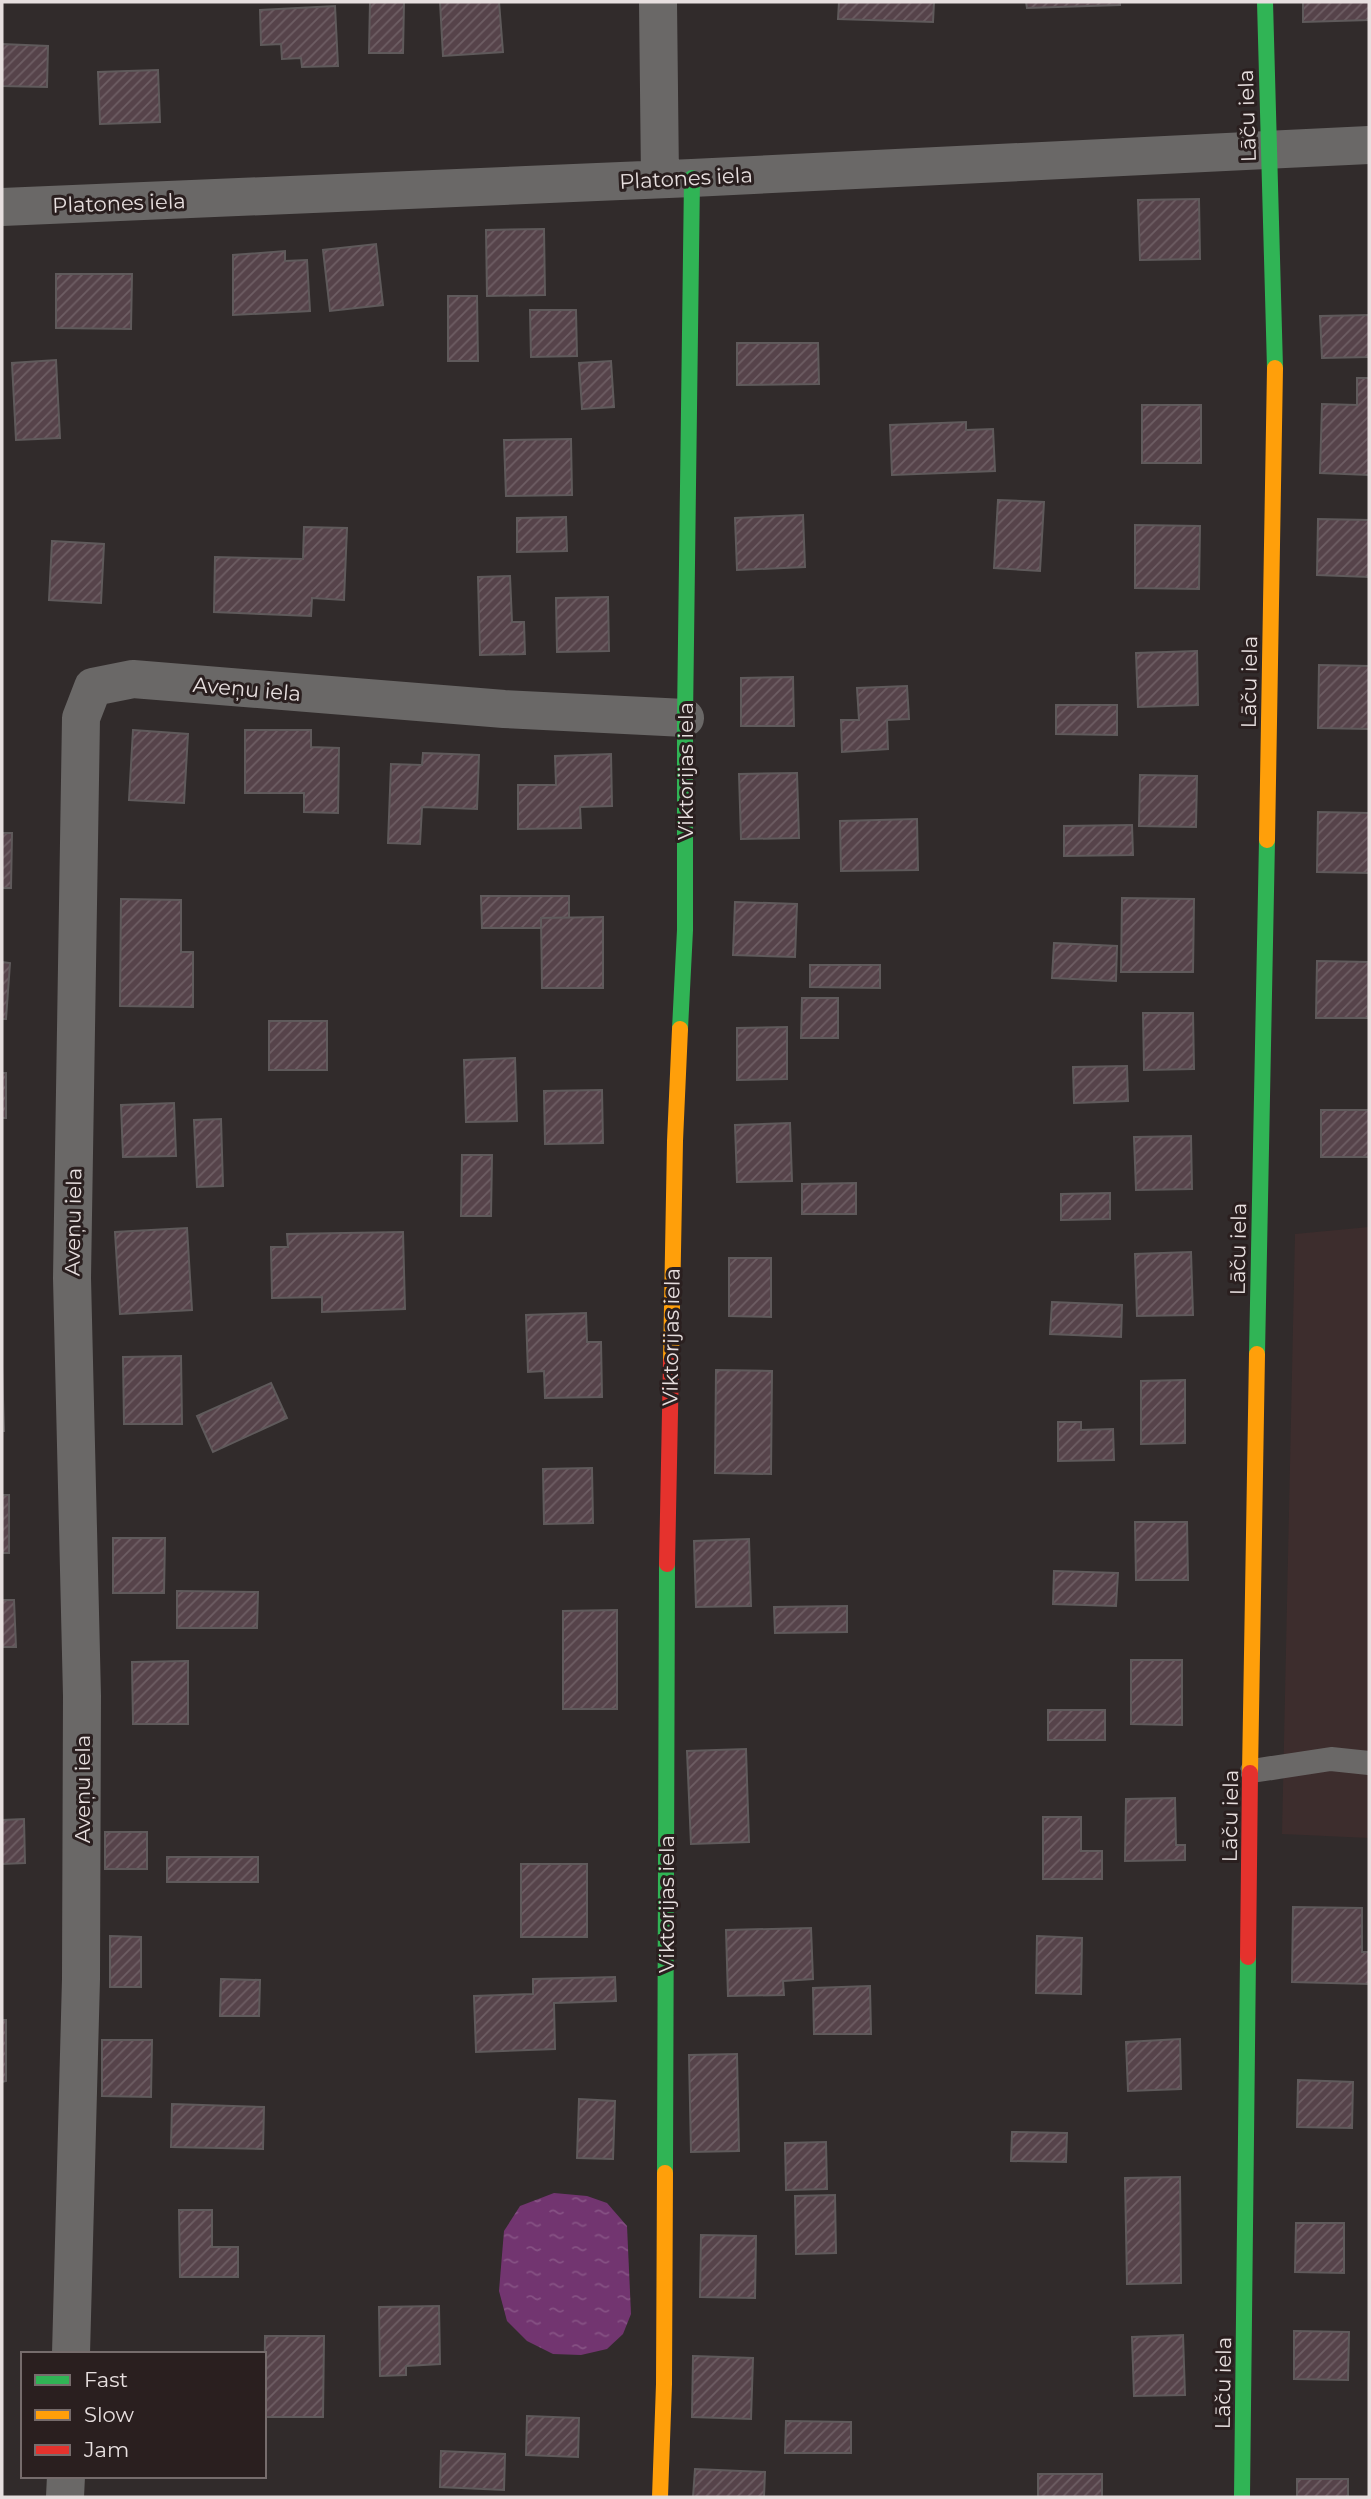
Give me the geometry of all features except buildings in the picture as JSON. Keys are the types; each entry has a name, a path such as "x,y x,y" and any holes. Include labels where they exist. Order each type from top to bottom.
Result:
{"street":[{"name":"Viktorijas iela","path":"658,2 676,178 685,719 685,930 675,1141 668,1516 664,2384 660,2497"},
{"name":"Lāču iela","path":"1242,2497 1252,1590 1276,396 1265,2"},
{"name":"Platones iela","path":"2,207 1369,145"},
{"name":"Aveņu iela","path":"71,2352 81,1979 82,1696 72,1278 81,718 93,687 133,680 504,709 685,719"},
{"path":"65,2497 66,2478"}],"lane":[{"path":"1252,1771 1331,1759 1369,1763"}],"shaded area":[{"path":"1369,1227 1369,1838 1282,1834 1295,1234"}],"water":[{"path":"554,2193 587,2196 607,2203 627,2226 631,2314 623,2334 607,2349 581,2355 553,2354 527,2341 507,2321 499,2291 504,2231 520,2206"}],"traffic: fast":[{"path":"1265,2 1275,368"},
{"path":"680,1029 685,930 692,178"},
{"path":"1257,1354 1267,840"},
{"path":"665,2173 667,1564"},
{"path":"1242,2497 1248,1957"}],"traffic: slow":[{"path":"1267,840 1275,368"},
{"path":"671,1362 680,1029"},
{"path":"1250,1773 1257,1354"},
{"path":"660,2497 664,2384 665,2173"}],"traffic: jam":[{"path":"667,1564 671,1362"},
{"path":"1248,1957 1250,1773"}]}
